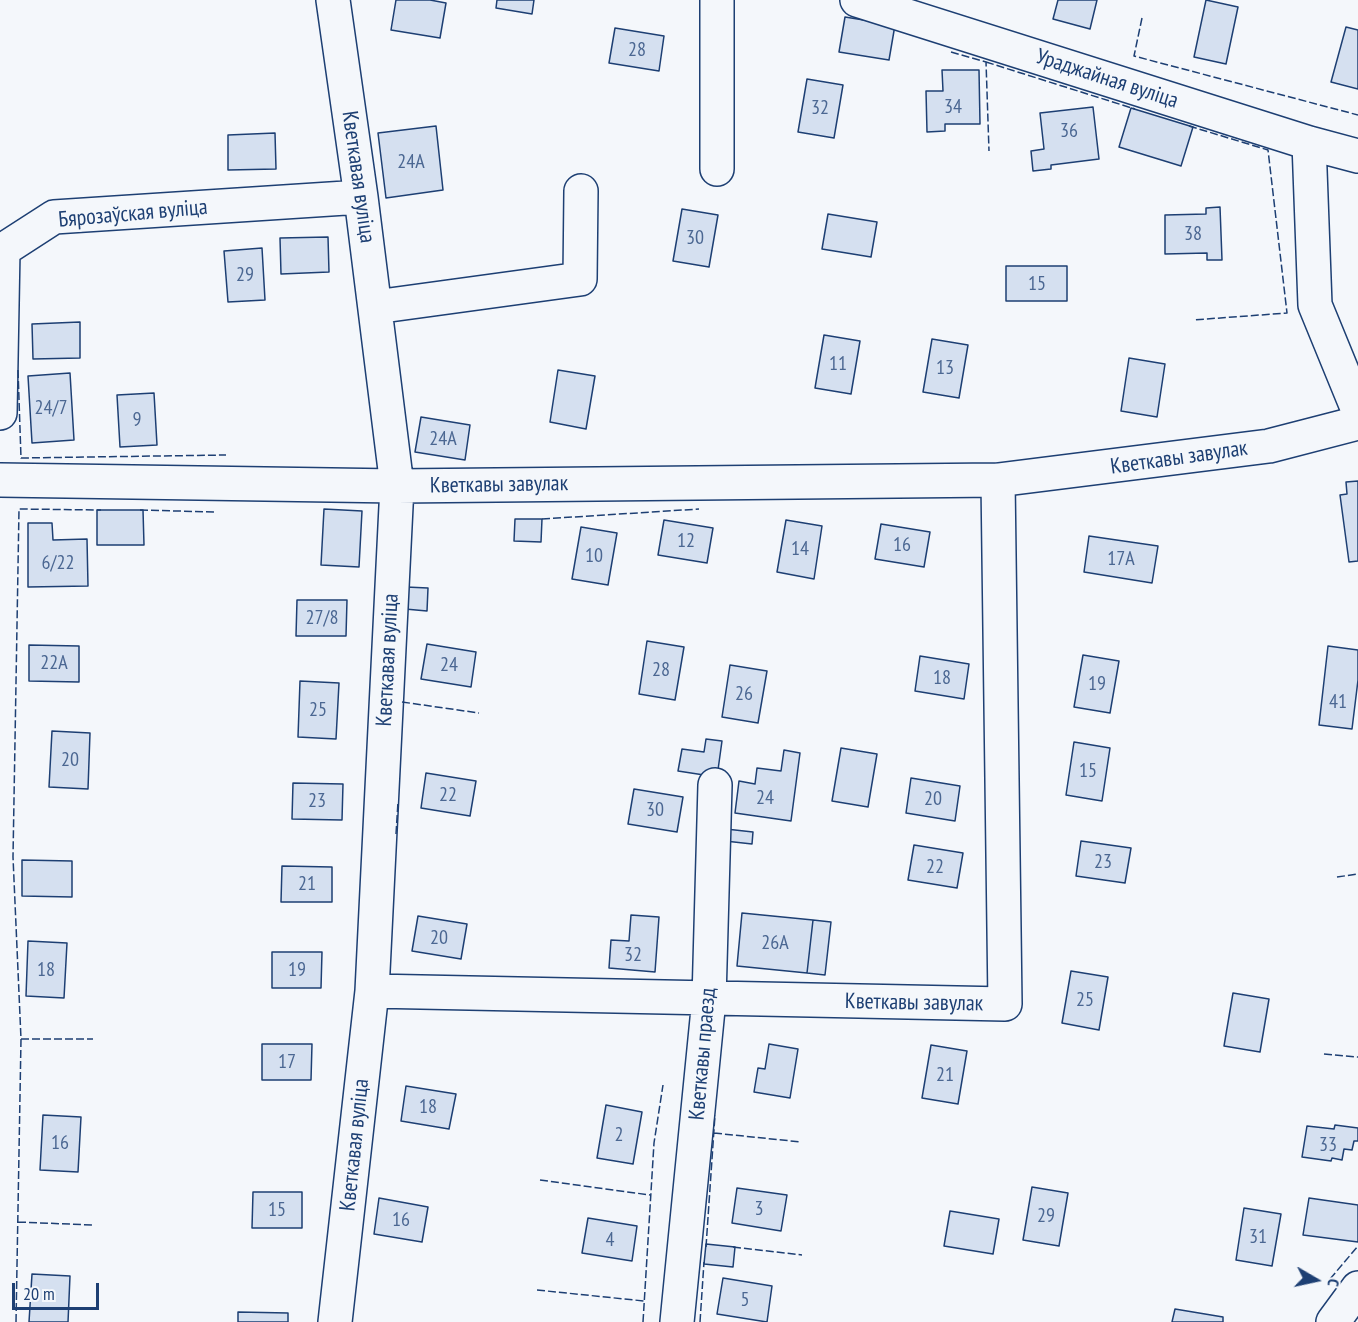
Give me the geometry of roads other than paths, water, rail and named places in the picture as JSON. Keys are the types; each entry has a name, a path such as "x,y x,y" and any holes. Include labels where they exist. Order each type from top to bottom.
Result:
{"street":[{"name":"Кветкавая вуліца","path":"333,0 362,197 397,486 372,991 336,1322"},
{"path":"717,0 717,169"},
{"name":"Ураджайная вуліца","path":"857,0 1309,143 1358,156"},
{"path":"1309,143 1315,305 1358,410"},
{"path":"375,306 580,279 581,191"},
{"name":"Бярозаўская вуліца","path":"0,413 3,250 54,217 362,197"},
{"name":"Кветкавы завулак","path":"0,480 397,486 998,480 1269,446 1358,423"},
{"name":"Кветкавы завулак","path":"372,991 1005,1004 998,480"},
{"name":"Кветкавы праезд","path":"676,1322 709,999 715,785"},
{"path":"1333,1322 1358,1288"}]}
